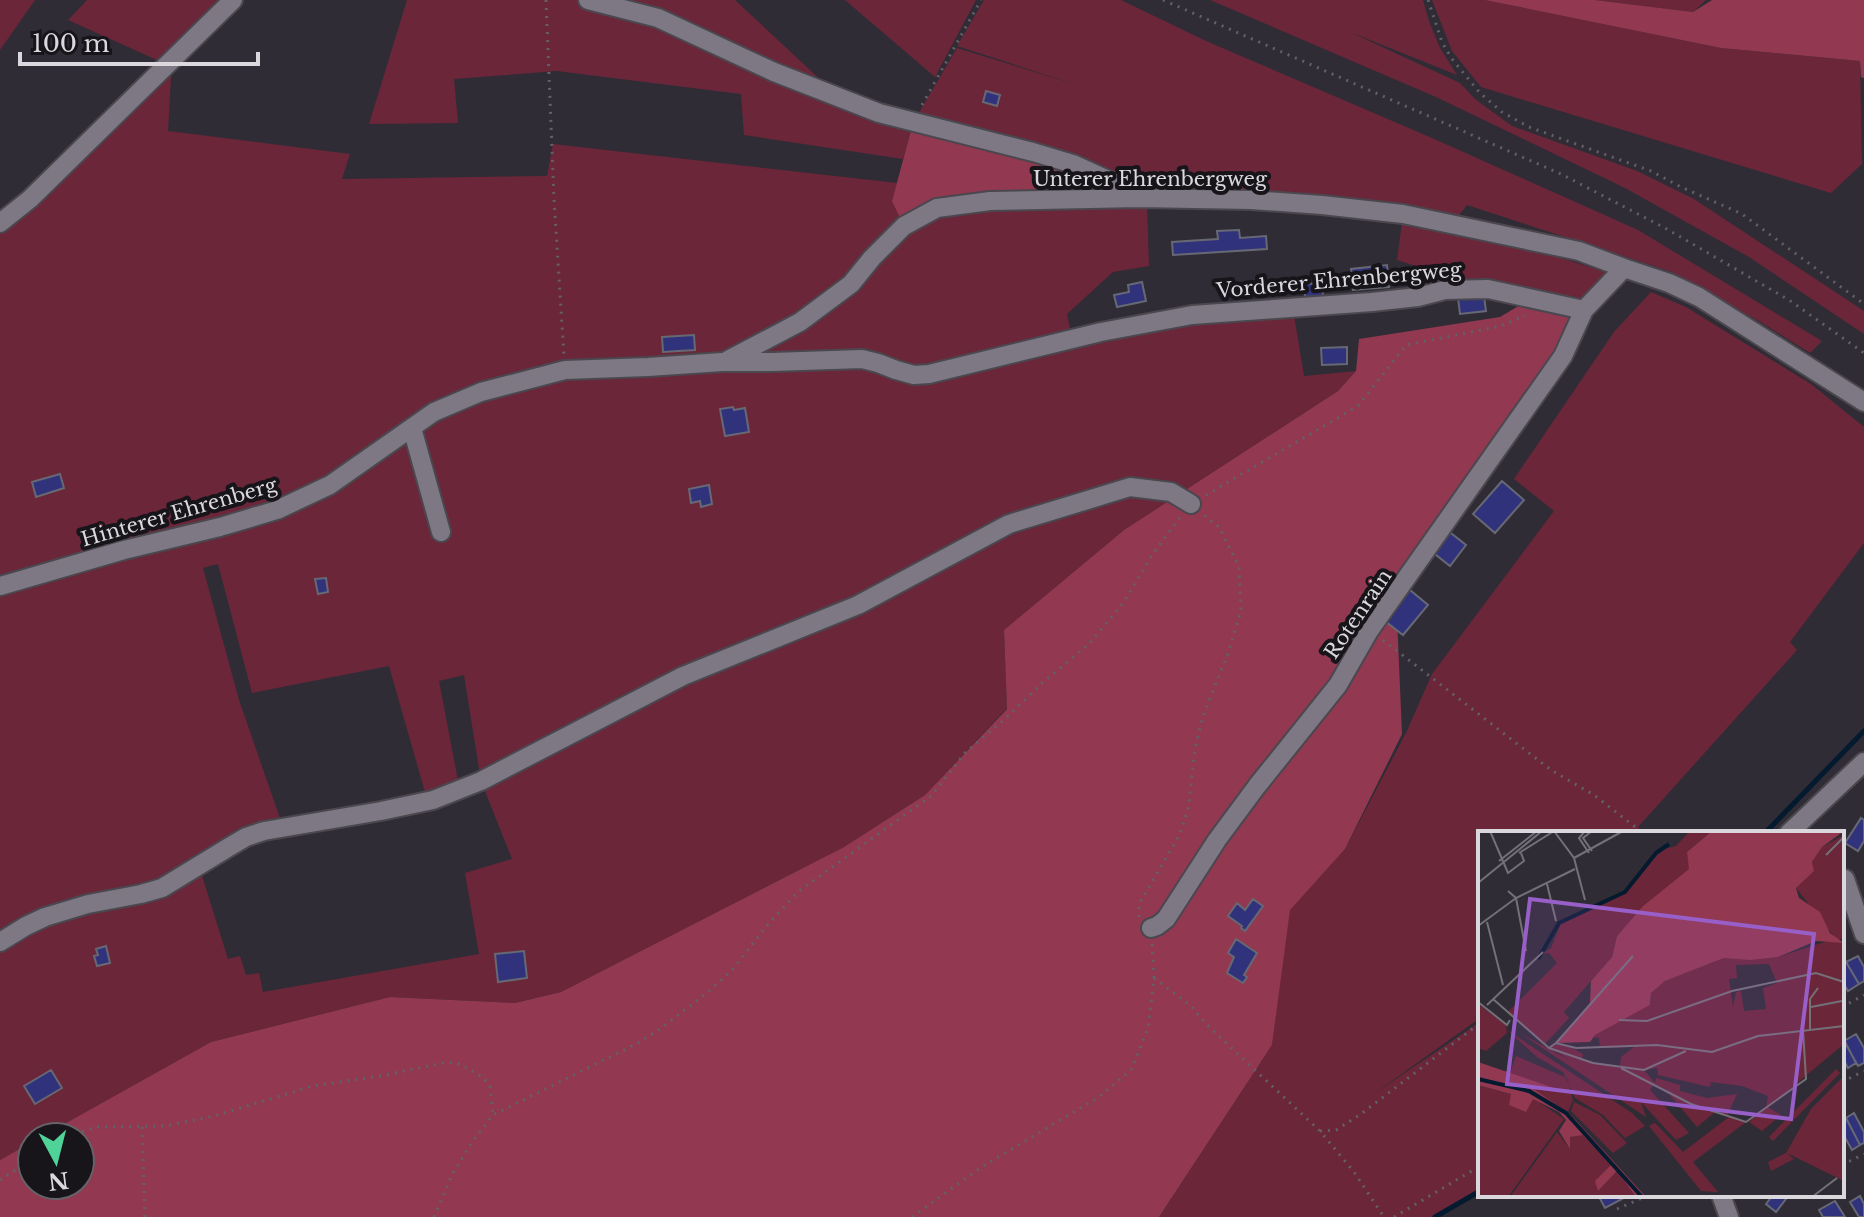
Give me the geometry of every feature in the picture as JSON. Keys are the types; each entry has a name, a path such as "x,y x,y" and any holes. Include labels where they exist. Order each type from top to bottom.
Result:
{"street":[{"path":"0,223 30,199 233,0"},
{"path":"588,0 658,18 774,72 879,113 1073,164 1132,191 1139,198"},
{"name":"Unterer Ehrenbergweg","path":"722,362 800,322 851,284 904,226 937,208 990,201 1139,198 1322,205 1403,214 1579,251 1624,268"},
{"path":"1584,310 1624,268 1699,297 1864,402"},
{"name":"Vorderer Ehrenbergweg","path":"722,362 862,359 914,375 929,374 1101,332 1192,315 1372,302 1418,297 1445,290 1488,289 1584,310"},
{"name":"Rotenrain","path":"1151,928 1166,919 1217,840 1338,685 1369,631 1563,356 1584,310"},
{"name":"Hinterer Ehrenberg","path":"0,586 277,510 330,485 434,412 481,392 565,370 722,362"},
{"path":"412,428 441,532"},
{"path":"0,942 45,917 162,888 246,837 433,800 481,781 683,676 858,605 1009,524 1130,487 1171,492 1191,504"},
{"path":"1791,831 1864,762"},
{"path":"1845,879 1864,934"},
{"path":"1722,1197 1729,1217"}],"path":[{"path":"546,0 565,370"},
{"path":"913,123 981,0"},
{"path":"1163,0 1561,174 1665,228 1789,300 1864,353"},
{"path":"1428,0 1442,42 1452,59 1480,93 1502,112 1529,127 1651,171 1742,214 1864,304"},
{"path":"434,1217 453,1173 493,1115 638,1043 669,1023 732,970 799,891 931,796 965,753 1089,644 1124,602 1152,555 1191,504 1358,406 1406,345 1501,326 1524,315"},
{"path":"912,1217 983,1166 1099,1097 1131,1070 1148,1028 1154,978 1151,928 1142,924 1139,904 1184,823 1195,748 1204,713 1229,651 1241,610 1239,567 1219,527 1191,504"},
{"path":"1369,631 1551,770 1594,795 1640,831"},
{"path":"1154,978 1190,1005 1207,1025 1320,1131 1354,1172 1384,1217"},
{"path":"1844,1006 1864,995"},
{"path":"1320,1131 1336,1130 1361,1114 1478,1025"},
{"path":"96,1127 165,1126 214,1116 313,1086 448,1062 460,1064 484,1078 490,1087 493,1115"},
{"path":"1844,1081 1864,1071"},
{"path":"142,1127 145,1217"},
{"path":"1844,1164 1864,1154"},
{"path":"1394,1217 1478,1167"},
{"path":"1617,1209 1644,1197"}],"shaded area":[{"path":"0,0 35,0 0,50"},
{"path":"87,0 226,0 172,59 168,131 350,154 342,179 547,176 553,144 897,183 892,201 937,208 1147,205 1149,266 1113,272 1067,314 1072,338 1192,315 1293,309 1304,376 1356,371 1338,391 1124,530 1004,630 1007,708 925,795 844,847 561,992 515,1003 390,997 211,1042 70,1121 16,1121 16,1151 0,1160 0,213 166,64 68,20","holes":["218,564 252,693 389,666 425,792 458,781 439,681 464,675 481,781 512,859 465,873 479,954 263,992 259,973 246,975 240,956 228,959 199,866 283,827 239,700 203,568"]},
{"path":"407,0 735,0 840,98 913,123 903,159 744,135 741,94 557,71 454,79 458,123 369,124"},
{"path":"845,0 976,0 935,77"},
{"path":"984,0 1121,0 1206,41 1638,230 1822,341 1810,353 1672,272 1467,205 1451,225 1607,272 1586,303 1488,289 1397,260 1403,215 1065,199 913,123 957,48 1077,85 957,46"},
{"path":"1210,0 1423,0 1440,48 1457,75 1350,32 1460,83 1475,99 1512,126 1637,171 1694,199 1864,311 1864,334 1749,257 1625,188 1436,97"},
{"path":"1432,0 1485,0 1721,48 1860,61 1862,164 1831,193 1481,87 1452,51"},
{"path":"1485,0 1595,0 1693,12 1712,0 1864,0 1864,78 1861,77 1860,61 1721,48"},
{"path":"1595,0 1706,0 1693,12"},
{"path":"913,123 1073,164 1066,204 990,201 904,226 892,201"},
{"path":"1651,292 1686,307 1811,384 1864,427 1864,543 1790,642 1797,650 1638,827 1641,831 1478,831 1478,1019 1372,1095 1478,1023 1478,1192 1435,1217 1159,1217 1272,1045 1289,910 1345,849 1406,733 1432,674 1554,511 1514,479 1614,332"},
{"path":"1527,301 1584,310 1396,594 1402,734 1345,849 1290,910 1272,1045 1159,1217 0,1217 0,1160 16,1151 16,1201 96,1201 96,1121 70,1121 211,1042 390,997 515,1003 561,992 844,847 925,795 1007,709 1004,630 1124,530 1338,391 1356,371 1359,339 1500,317"}],"building":[{"path":"986,91 1000,95 997,106 983,102"},
{"path":"1239,230 1240,238 1266,236 1267,249 1173,255 1172,242 1218,239 1217,231"},
{"path":"1387,265 1389,287 1353,290 1351,269"},
{"path":"1142,282 1146,301 1117,307 1114,295 1129,292 1128,285"},
{"path":"1322,283 1323,296 1305,297 1304,284"},
{"path":"1484,296 1486,311 1460,314 1458,298"},
{"path":"694,335 695,350 663,352 662,337"},
{"path":"1347,347 1347,364 1322,365 1321,348"},
{"path":"733,407 734,410 745,408 749,432 725,436 720,409"},
{"path":"60,474 64,488 36,497 32,482"},
{"path":"1502,481 1524,500 1495,533 1473,514"},
{"path":"709,485 712,504 701,507 700,501 691,503 689,489"},
{"path":"1447,530 1466,545 1450,566 1431,551"},
{"path":"326,578 328,592 318,594 315,579"},
{"path":"1410,590 1428,605 1403,635 1385,621"},
{"path":"1861,818 1864,820 1864,841 1858,851 1845,843"},
{"path":"1253,899 1263,906 1245,931 1228,916 1237,903 1245,910"},
{"path":"1236,939 1257,953 1244,975 1247,977 1243,983 1227,973 1234,957 1228,953"},
{"path":"106,946 110,963 97,966 94,956 98,955 96,949"},
{"path":"524,951 527,978 498,982 495,954"},
{"path":"1858,956 1864,967 1864,981 1859,984 1846,962"},
{"path":"1846,962 1859,984 1848,991 1844,984"},
{"path":"1856,1034 1864,1048 1864,1063 1858,1066 1844,1041"},
{"path":"1844,1040 1856,1063 1848,1068 1844,1061"},
{"path":"51,1070 62,1088 35,1104 24,1086"},
{"path":"1854,1113 1864,1132 1864,1143 1860,1145 1846,1118"},
{"path":"1844,1119 1860,1145 1852,1150 1844,1136"},
{"path":"1860,1196 1864,1204 1864,1217 1859,1217 1850,1202"},
{"path":"1599,1197 1622,1197 1622,1199 1605,1208"},
{"path":"1771,1197 1787,1197 1776,1212 1766,1204"},
{"path":"1835,1201 1845,1217 1823,1217 1819,1210"}],"waterway":[{"path":"1767,831 1864,731"},
{"path":"1435,1217 1478,1192"}]}
